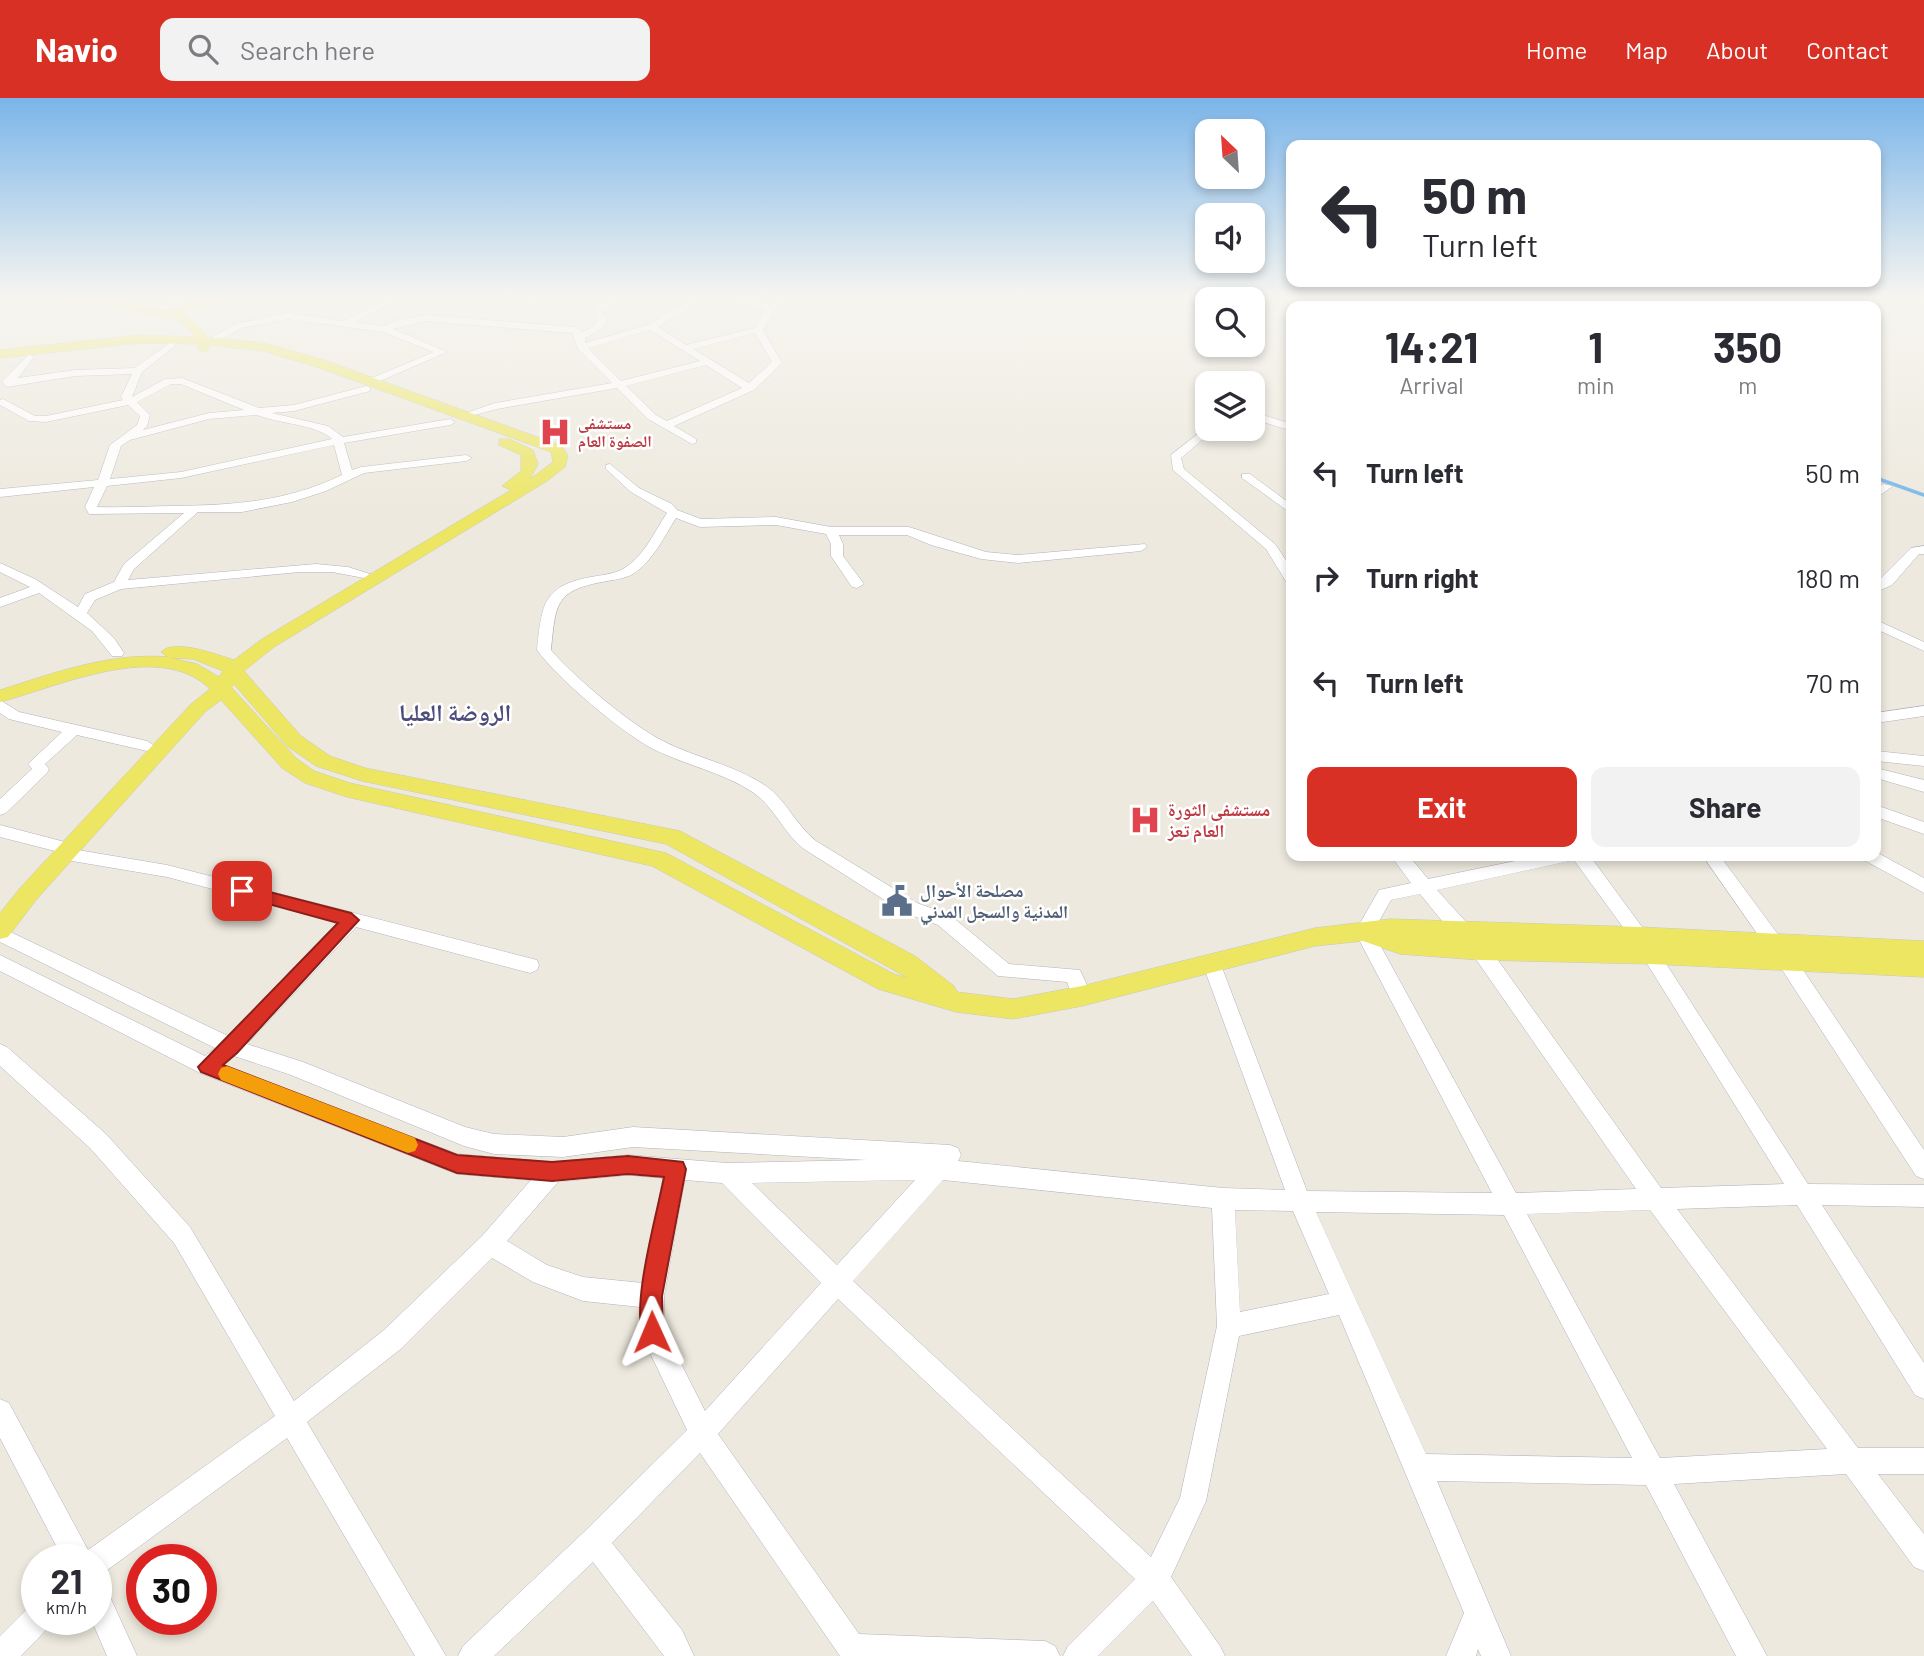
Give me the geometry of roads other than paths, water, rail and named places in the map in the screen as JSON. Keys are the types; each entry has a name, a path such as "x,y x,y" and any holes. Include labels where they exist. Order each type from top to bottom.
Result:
{"main road":[{"path":"0,932 147,746 222,676 268,643 560,464 561,456 557,449 457,419 329,369"},
{"path":"0,907 63,850 198,708 246,646 521,479 531,468 528,453 457,419"},
{"path":"0,687 117,653 185,653 222,676 274,751 304,774 347,790 658,859 887,982 956,1002 1013,1009 1083,996 1315,937 1390,928 1645,945 1920,956"},
{"path":"0,696 64,677 132,663 181,664 222,676"},
{"path":"1364,932 1400,945 1480,950 1645,945"}],"street":[{"path":"18,369 7,382 2,404 33,419 63,416 94,407 131,401 176,380 281,420 324,428 337,436 348,477"},
{"path":"141,369 126,397 145,415 142,426 116,445 91,507 93,511 194,510 266,504 302,495 361,470 466,458"},
{"path":"126,439 209,416 264,412 368,385 405,369"},
{"path":"604,369 652,417 692,441"},
{"path":"0,493 181,475 337,441 457,419 495,406 618,385 682,369"},
{"path":"719,369 750,388"},
{"path":"667,425 750,388 771,369"},
{"path":"7,382 75,373 138,371"},
{"path":"1265,419 1286,426"},
{"path":"1195,441 1175,457 1179,470 1271,547 1286,571"},
{"path":"610,467 635,490 668,507 673,513 700,523 776,521 831,531 909,531 935,542 985,556 1018,559 1142,547"},
{"path":"1246,476 1286,506"},
{"path":"1881,490 1887,486"},
{"path":"118,585 129,567 194,510"},
{"path":"673,513 642,559 629,571 570,584 556,593 549,607 544,650 554,662 628,726 658,745 697,759 761,790 797,835 810,845 911,908 944,919 1005,971 1073,975 1083,996"},
{"path":"831,531 837,544 837,556 857,584"},
{"path":"1881,585 1915,551 1924,550"},
{"path":"0,567 19,575 80,614 111,642 117,653"},
{"path":"80,614 90,597 118,585 224,577 292,568 343,569 364,574"},
{"path":"0,603 38,589"},
{"path":"1881,626 1924,647"},
{"path":"0,705 14,716 147,746"},
{"path":"1881,717 1924,711"},
{"path":"0,809 39,771 38,761 75,729"},
{"path":"1881,757 1924,761"},
{"path":"1881,774 1924,786"},
{"path":"1881,813 1924,828"},
{"path":"0,831 63,850 167,871 530,965"},
{"path":"1403,861 1462,933 1480,950 1655,1198 1924,1557"},
{"path":"1510,861 1385,895 1364,932 1752,1656"},
{"path":"1585,861 1645,945 1800,1194 1924,1386"},
{"path":"1715,861 1781,952 1924,1169"},
{"path":"1879,861 1924,886"},
{"path":"207,1067 231,1047 351,920"},
{"path":"0,932 231,1047 296,1068 464,1136 494,1144 563,1147 633,1137 950,1155 702,1433 594,1542 473,1656"},
{"path":"0,962 207,1067 457,1164 552,1171 628,1165 727,1173 940,1169 1223,1199 1300,1201 1511,1204 1800,1194 1924,1196"},
{"path":"1213,965 1300,1201 1418,1468 1496,1656"},
{"path":"0,1053 98,1141 182,1235 431,1656"},
{"path":"676,1169 652,1296 652,1332 702,1433 855,1652 1045,1656"},
{"path":"112,1549 290,1420 393,1339 490,1244 552,1171"},
{"path":"727,1173 838,1283 1155,1579 1210,1656"},
{"path":"1078,1656 1155,1579 1193,1501 1229,1326 1223,1199"},
{"path":"490,1244 541,1274 583,1289 652,1296"},
{"path":"1229,1326 1346,1302"},
{"path":"0,1412 70,1544"},
{"path":"1418,1468 1653,1472 1852,1461 1924,1461"},
{"path":"594,1542 672,1640 680,1656"},
{"path":"1461,1656 1478,1614"},
{"path":"112,1634 122,1656"},
{"path":"1,1656 21,1635"}],"waterway":[{"path":"1881,480 1924,495"}],"place":[{"name":"مستشفى الصفوة العام","path":"555,432"},
{"name":"مستشفى الثورة العام تعز","path":"1145,820"},
{"name":"مصلحة الأحوال المدنية والسجل المدني","path":"897,901"}],"district":[{"name":"الروضة العليا","path":"455,713"}]}
